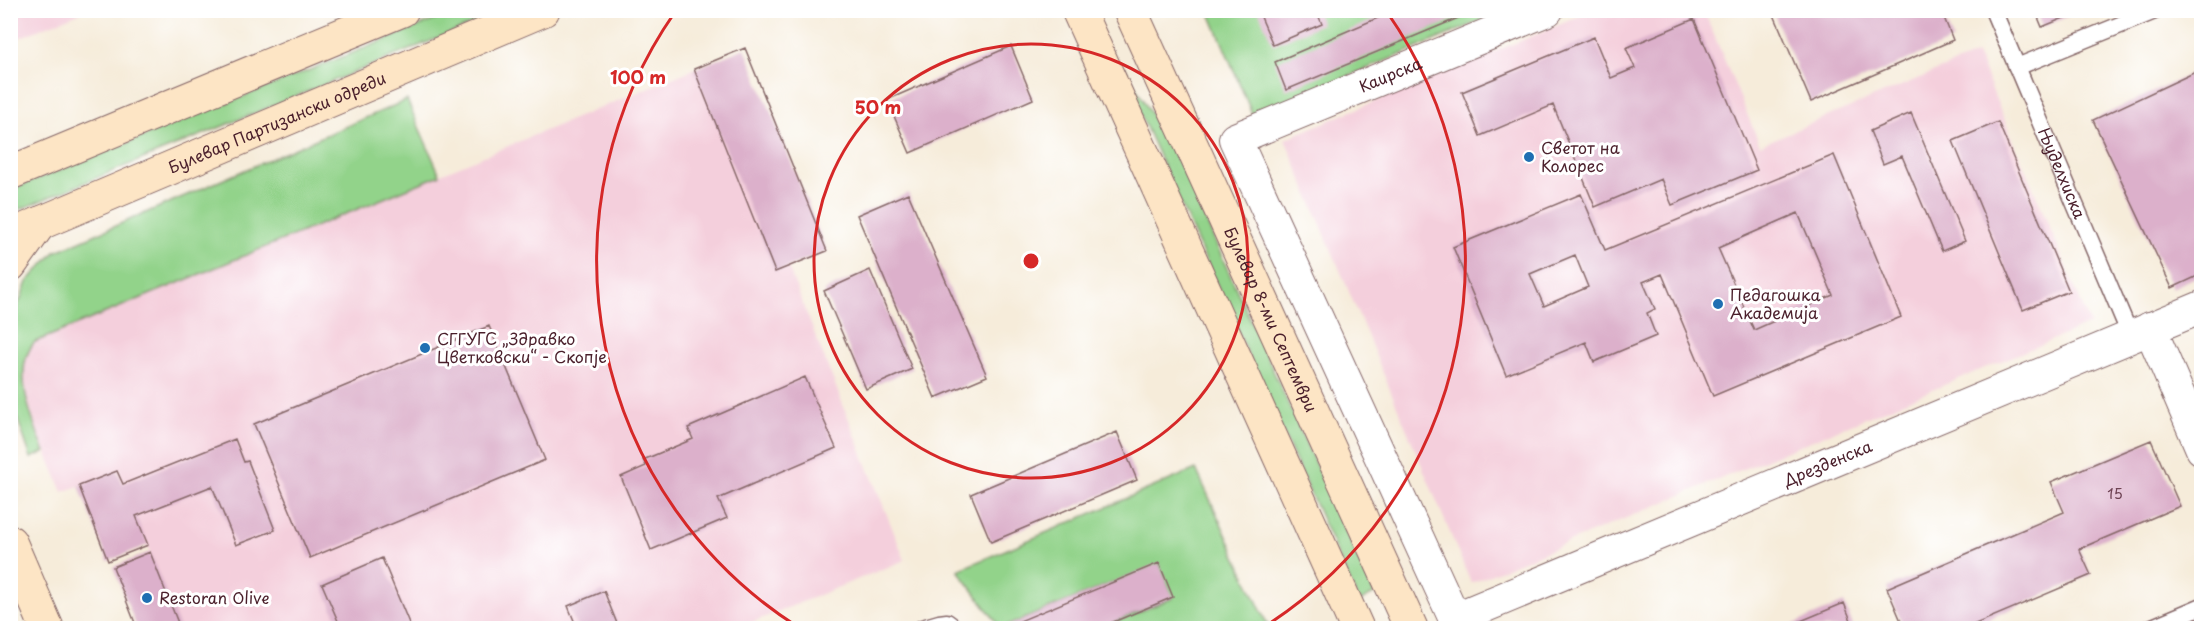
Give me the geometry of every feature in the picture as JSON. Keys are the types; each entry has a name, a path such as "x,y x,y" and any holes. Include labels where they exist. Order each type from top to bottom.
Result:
{"street":[{"path":"12,171 402,10"},
{"name":"Булевар Партизански одреди","path":"10,236 543,10"},
{"path":"1078,10 1357,628"},
{"name":"Булевар 8-ми Септември","path":"1130,10 1411,628"},
{"name":"Каирска","path":"1348,386 1235,139 1547,10"},
{"path":"10,266 40,223"},
{"name":"Дрезденска","path":"1457,624 2202,307"},
{"name":"Њуделхиска","path":"2140,332 2202,449"},
{"path":"1309,405 1348,386 1457,624"},
{"path":"12,550 47,628"}],"lane":[{"name":"Њуделхиска","path":"1993,10 2017,67 2140,332"},
{"path":"2017,67 2157,10"},
{"path":"2150,628 2202,606"},
{"path":"922,628 947,622 955,628"}],"shaded area":[{"path":"11,10 84,10 84,11 11,41"},
{"name":"Педагошка Академија","path":"1592,11 1704,11 1760,145 1977,54 2090,324 1471,583 1285,139"},
{"name":"СГГУГС „Здравко Цветковски“ - Скопје","path":"694,69 775,272 788,267 905,560 738,628 180,628 118,471 63,492 38,433 26,395 24,363 26,355 35,342"}],"green space":[{"path":"457,11 504,11 11,213 10,190"},
{"path":"1209,11 1505,11 1253,116"},
{"path":"1124,67 1180,164 1374,594 1359,602 1120,69"},
{"path":"407,100 440,175 35,342 24,366 24,381 30,412 45,452 31,458 11,400 11,324 27,282 55,252"},
{"path":"1196,469 1269,628 1099,628 1173,598 1159,564 1001,628 958,570"}],"building":[{"path":"1258,10 1316,10 1322,24 1273,45"},
{"path":"1772,10 1941,10 1953,40 1811,102"},
{"path":"2035,10 2081,10 2081,11 2042,27"},
{"path":"1394,11 1475,11 1286,90 1275,62"},
{"path":"1694,19 1757,170 1672,205 1661,179 1595,207 1553,105 1480,136 1462,92 1594,37 1611,78 1635,68 1626,48"},
{"path":"1011,46 1033,99 910,153 887,100"},
{"path":"745,48 827,251 775,272 694,69"},
{"path":"2202,69 2202,274 2172,288 2093,120"},
{"path":"1911,113 1965,241 1942,251 1902,156 1883,164 1870,131"},
{"path":"1998,122 2069,291 2023,310 1953,141"},
{"path":"1834,155 1901,317 1713,396 1662,274 1643,282 1655,309 1647,313 1656,336 1594,362 1586,342 1506,375 1453,247 1581,194 1605,250","holes":["1798,213 1833,295 1754,330 1718,248","1575,255 1588,287 1544,306 1530,274"]},
{"path":"908,193 987,376 935,398 857,215"},
{"path":"870,270 912,369 866,389 824,291"},
{"path":"489,326 545,460 310,558 254,424"},
{"path":"805,377 836,448 718,499 727,518 651,550 621,477 646,466 643,460 693,439 688,428"},
{"path":"1117,432 1137,480 991,542 971,494"},
{"path":"235,439 244,462 248,461 275,530 236,545 212,486 136,516 148,545 108,561 79,486 117,471 123,484"},
{"path":"2151,440 2180,506 2079,549 2091,575 1966,628 1904,628 1887,588 2064,512 2051,482"},
{"name":"Restoran Olive","path":"150,552 180,628 137,628 113,567"},
{"path":"382,558 411,628 341,628 322,584"},
{"path":"1159,563 1173,597 1099,628 1003,628"},
{"path":"604,591 618,626 630,622 632,628 577,628 568,606"},
{"path":"1844,603 1854,628 1784,628"}],"place":[{"name":"Светот на Колорес","path":"1529,157"},
{"name":"Педагошка Академија","path":"1718,304"},
{"name":"СГГУГС „Здравко Цветковски“ - Скопје","path":"425,348"},
{"name":"Restoran Olive","path":"147,598"}]}
